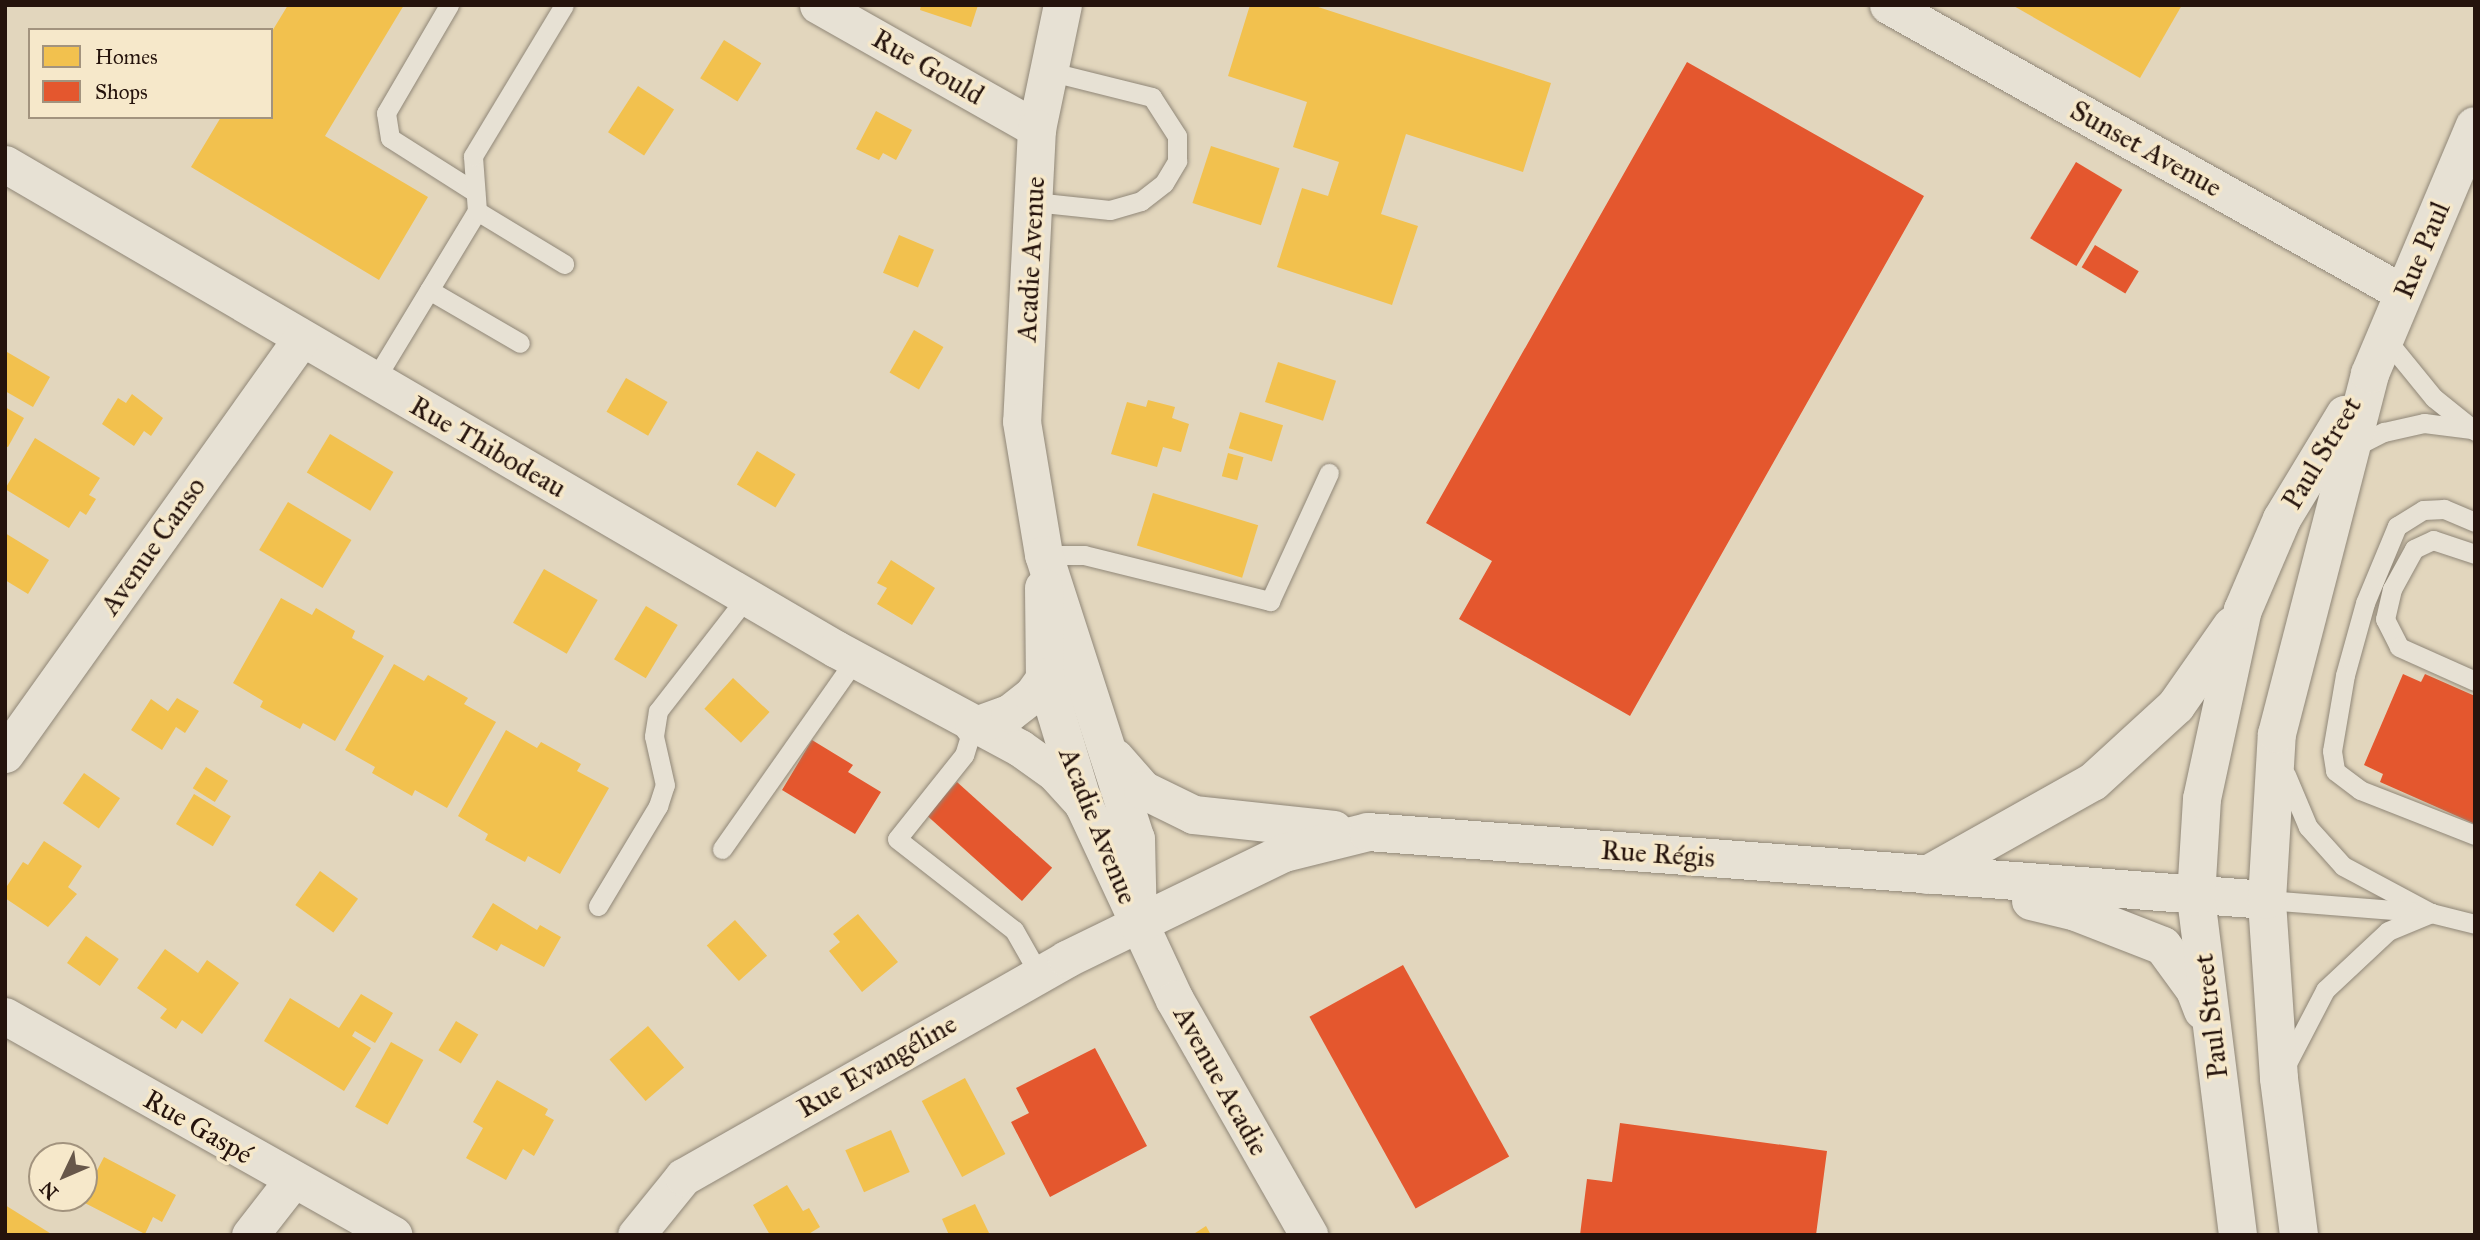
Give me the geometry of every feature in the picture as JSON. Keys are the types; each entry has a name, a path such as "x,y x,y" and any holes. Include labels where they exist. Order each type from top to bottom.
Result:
{"street":[{"name":"Rue Gould","path":"818,5 1037,129"},
{"name":"Acadie Avenue","path":"1063,5 1037,129 1023,422 1044,555 1045,677 1084,805 1138,924"},
{"name":"Sunset Avenue","path":"1888,5 2403,293"},
{"name":"Rue Paul","path":"2370,374 2475,126"},
{"name":"Rue Thibodeau","path":"5,164 746,598 973,726 1020,748 1055,773 1084,805"},
{"name":"Avenue Canso","path":"5,754 301,339"},
{"name":"Paul Street","path":"2298,1235 2280,1078 2267,900 2277,734 2370,374"},
{"name":"Paul Street","path":"2238,1235 2196,897 2202,799 2243,610 2282,519 2370,374"},
{"name":"Acadie Avenue","path":"1044,555 1136,839 1138,924"},
{"path":"1927,875 2093,782 2176,706 2243,610"},
{"path":"973,726 1009,713 1032,695 1045,677"},
{"path":"1109,751 1143,790 1194,814 1368,832"},
{"name":"Rue Régis","path":"1138,924 1284,853 1368,832 2196,897 2267,900"},
{"path":"1927,875 2076,912 2163,946 2195,989 2214,1045"},
{"name":"Rue Evangéline","path":"636,1235 683,1177 1039,974 1138,924"},
{"name":"Avenue Acadie","path":"1138,924 1175,1000 1308,1235"},
{"name":"Rue Gaspé","path":"5,1016 292,1181 393,1235"},
{"path":"250,1235 292,1181"}],"lane":[{"path":"449,5 386,113 390,138 564,264"},
{"path":"374,381 429,290 476,202 472,156 564,5"},
{"path":"1034,202 1110,211 1141,201 1164,183 1177,161 1177,136 1152,97 1048,71"},
{"path":"429,290 520,343"},
{"path":"2385,338 2434,398 2472,430"},
{"path":"2350,449 2384,432 2424,423 2472,430"},
{"path":"1044,555 1084,555 1270,601 1329,473"},
{"path":"2475,523 2444,509 2423,510 2397,526 2365,603 2345,675 2332,751 2335,771 2360,790 2475,835"},
{"path":"2475,554 2434,540 2414,549 2392,589 2385,619 2399,647 2475,681"},
{"path":"598,906 658,806 665,785 654,736 658,711 746,598"},
{"path":"722,849 855,660"},
{"path":"973,726 964,755 897,839 1014,930 1039,974"},
{"path":"2277,734 2289,790 2308,827 2343,866 2431,913"},
{"path":"2267,900 2431,913 2475,924"},
{"path":"2280,1078 2325,990 2388,931 2431,913"}],"building: Homes":[{"path":"288,5 404,5 325,136 428,197 379,280 191,167 220,119 273,119 273,30"},
{"path":"921,5 978,5 971,27 920,10"},
{"path":"1250,5 1312,5 1551,83 1523,172 1406,134 1381,214 1418,226 1392,305 1277,267 1302,188 1328,196 1339,162 1293,147 1307,102 1228,76"},
{"path":"2012,5 2182,5 2140,78"},
{"path":"724,40 761,63 737,101 700,78"},
{"path":"638,86 674,109 644,156 608,132"},
{"path":"876,111 912,130 896,160 883,153 879,160 856,149"},
{"path":"1211,146 1279,168 1261,225 1192,203"},
{"path":"899,235 934,250 918,288 883,273"},
{"path":"914,330 943,347 919,389 890,372"},
{"path":"7,352 50,377 33,407 5,391"},
{"path":"1278,362 1336,381 1323,421 1265,402"},
{"path":"626,378 668,402 648,436 606,412"},
{"path":"132,394 163,418 151,436 144,431 134,446 102,424 118,398 126,403"},
{"path":"1148,400 1175,407 1172,418 1189,424 1181,452 1163,447 1157,467 1111,454 1127,402 1146,407"},
{"path":"5,407 24,418 8,447 5,446"},
{"path":"1240,412 1283,425 1272,461 1229,448"},
{"path":"330,434 393,472 370,511 307,473"},
{"path":"35,438 100,478 89,495 96,499 86,515 80,511 69,528 5,489"},
{"path":"757,451 796,474 775,508 737,484"},
{"path":"1228,453 1243,457 1237,480 1222,476"},
{"path":"1153,493 1258,525 1242,578 1137,546"},
{"path":"288,502 351,540 323,588 259,550"},
{"path":"5,533 49,560 28,594 5,580"},
{"path":"891,560 935,588 912,625 877,604 887,588 877,583"},
{"path":"544,569 598,600 567,654 513,623"},
{"path":"281,598 312,615 316,608 355,631 352,638 384,656 335,741 303,723 300,729 260,707 263,701 233,683"},
{"path":"646,606 678,625 646,678 614,659"},
{"path":"394,664 424,681 428,675 468,698 464,704 496,722 447,808 415,790 412,796 372,773 375,767 345,750"},
{"path":"733,678 770,712 741,743 704,709"},
{"path":"177,698 199,711 185,733 176,727 162,750 131,730 151,699 168,711"},
{"path":"506,730 537,748 541,742 581,764 577,771 609,788 560,874 528,856 525,862 485,840 488,834 458,816"},
{"path":"206,767 228,781 215,802 193,788"},
{"path":"84,773 120,798 99,829 63,803"},
{"path":"194,794 231,816 213,846 176,824"},
{"path":"44,841 82,866 68,887 77,894 48,927 5,898 5,889 23,862 28,865"},
{"path":"320,871 358,899 333,933 295,905"},
{"path":"493,903 537,930 540,925 561,937 544,967 501,944 497,951 472,937"},
{"path":"858,914 898,962 862,992 829,951 840,942 833,934"},
{"path":"735,920 767,956 739,981 707,945"},
{"path":"86,936 119,959 100,986 67,963"},
{"path":"165,949 198,973 207,960 239,983 202,1034 182,1020 176,1029 160,1018 167,1009 137,988"},
{"path":"361,994 393,1013 375,1043 355,1031 352,1036 371,1048 344,1091 264,1041 290,998 339,1028"},
{"path":"456,1021 478,1034 461,1064 438,1050"},
{"path":"648,1026 684,1068 646,1101 610,1059"},
{"path":"391,1042 423,1060 387,1125 355,1107"},
{"path":"965,1078 1005,1154 962,1177 922,1101"},
{"path":"497,1080 548,1109 545,1115 554,1120 534,1156 523,1149 506,1180 466,1158 483,1128 473,1122"},
{"path":"891,1130 910,1172 864,1192 845,1150"},
{"path":"104,1157 176,1195 162,1222 153,1217 145,1234 98,1210 98,1168"},
{"path":"787,1185 803,1211 809,1208 820,1227 807,1235 770,1235 753,1205"},
{"path":"975,1204 990,1235 949,1235 942,1219"},
{"path":"5,1205 53,1235 5,1235"},
{"path":"1206,1226 1211,1235 1192,1235"}],"building: Shops":[{"path":"1687,62 1924,196 1630,716 1459,619 1492,561 1426,523"},
{"path":"2076,162 2122,190 2076,266 2030,238"},
{"path":"2095,245 2139,271 2125,294 2082,267"},
{"path":"2403,674 2421,682 2425,674 2475,696 2475,824 2380,782 2383,774 2364,765"},
{"path":"812,740 853,765 848,772 881,792 855,834 782,790"},
{"path":"957,782 1052,868 1022,901 927,815"},
{"path":"1403,965 1509,1157 1416,1208 1309,1017"},
{"path":"1095,1048 1147,1146 1050,1197 1011,1122 1029,1113 1016,1088"},
{"path":"1620,1123 1827,1151 1816,1235 1580,1235 1587,1179 1612,1182"}]}
